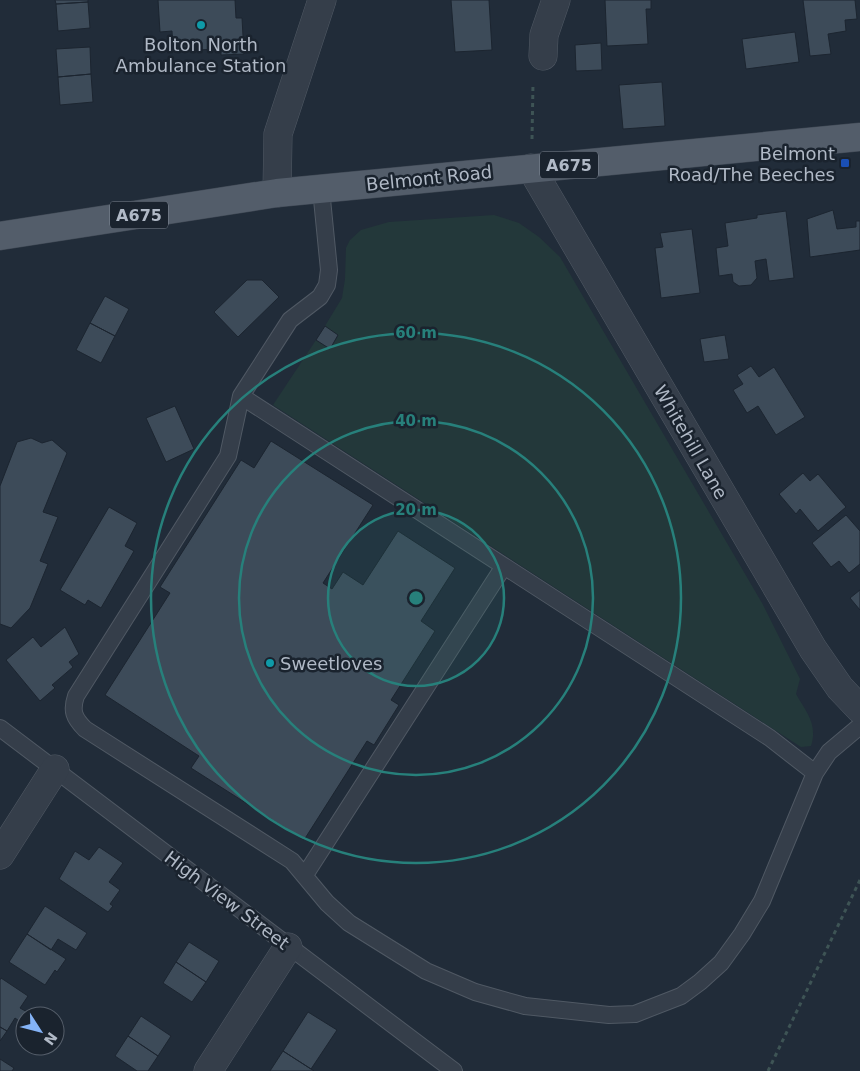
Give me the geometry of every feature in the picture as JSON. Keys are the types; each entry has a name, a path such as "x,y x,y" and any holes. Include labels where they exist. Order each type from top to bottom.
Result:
{"main road":[{"name":"Belmont Road","path":"0,236 321,189 860,137"}],"street":[{"path":"278,194 278,134 322,0"},
{"path":"543,56 544,35 556,0"},
{"name":"Whitehill Lane","path":"531,168 813,649 840,688 860,709"},
{"path":"0,855 55,769"},
{"path":"208,1071 288,947"}],"lane":[{"path":"321,189 329,270 327,284 320,297 290,320 241,396 228,456 76,696 72,707 76,720 85,728 292,861 327,903 349,922 426,971 475,992 525,1006 601,1015 635,1014 681,996 700,982 721,962 742,934 762,901 815,772 829,752 860,726"},
{"path":"241,396 770,738 815,772"},
{"path":"305,875 504,566"},
{"name":"High View Street","path":"0,728 454,1071"}],"path":[{"path":"531,168 533,68 543,56"},
{"path":"768,1071 860,880"}],"green space":[{"path":"494,215 519,223 539,237 560,257 762,603 800,679 796,694 812,725 813,738 811,746 801,747 273,405 316,340 330,349 338,336 325,326 342,298 346,248 350,240 361,230 389,222"}],"building":[{"path":"55,0 88,0 88,2 56,4"},
{"name":"Bolton North Ambulance Station","path":"158,0 235,0 236,18 242,18 244,54 221,55 221,49 173,51 172,31 160,32"},
{"path":"451,0 489,0 492,50 455,52"},
{"path":"605,0 651,0 651,9 646,9 648,44 607,46"},
{"path":"803,0 855,0 857,19 845,20 846,31 828,34 831,54 810,56"},
{"path":"88,2 90,28 58,31 56,4"},
{"path":"795,32 799,62 746,69 742,39"},
{"path":"601,43 602,70 576,71 575,45"},
{"path":"90,47 91,74 58,77 56,49"},
{"path":"91,74 93,102 60,105 58,77"},
{"path":"662,82 665,126 623,129 619,85"},
{"path":"833,210 837,229 856,227 856,221 860,221 860,250 810,257 807,219"},
{"path":"786,211 794,278 769,281 766,259 755,261 757,278 751,285 739,286 733,282 732,274 719,276 716,248 728,246 725,223 757,218 757,215"},
{"path":"692,229 700,293 661,298 655,248 663,247 660,233"},
{"path":"247,280 262,280 279,297 238,337 214,312"},
{"path":"105,296 129,309 115,336 90,323"},
{"path":"90,323 115,336 101,363 76,350"},
{"path":"325,326 338,335 330,349 316,340"},
{"path":"725,335 729,359 704,362 700,339"},
{"path":"751,366 759,377 774,367 805,417 776,435 758,406 747,413 733,390 743,384 737,375"},
{"path":"175,406 194,449 166,462 146,418"},
{"path":"31,438 42,443 52,440 67,453 43,512 58,517 40,561 48,564 30,608 11,628 0,624 0,486 17,442"},
{"name":"Sweetloves","path":"271,441 373,505 323,583 332,589 343,572 363,585 398,531 455,568 421,621 435,631 391,700 399,705 374,745 367,741 304,840 191,768 199,756 105,695 170,593 160,587 241,460 254,468"},
{"path":"803,473 810,481 818,474 846,507 818,531 800,509 796,514 779,494"},
{"path":"109,507 137,523 125,546 134,551 101,608 88,600 85,605 60,590"},
{"path":"846,515 860,531 860,564 849,573 839,561 831,567 812,543"},
{"path":"860,590 860,610 850,598"},
{"path":"65,627 79,654 69,662 73,667 52,685 55,688 40,701 6,660 33,637 41,647"},
{"path":"99,847 123,863 109,882 120,890 110,904 113,906 108,912 59,879 75,851 89,860"},
{"path":"45,906 87,933 76,950 58,939 51,950 27,934"},
{"path":"27,934 66,959 57,972 55,970 45,985 9,962"},
{"path":"189,942 219,961 206,982 176,962"},
{"path":"176,962 206,982 192,1002 163,983"},
{"path":"1,978 28,996 21,1006 15,1006 15,1018 7,1031 0,1027"},
{"path":"308,1012 337,1030 311,1069 283,1051"},
{"path":"141,1016 171,1036 158,1056 128,1036"},
{"path":"0,1027 7,1031 0,1041"},
{"path":"128,1036 158,1056 148,1071 137,1071 115,1056"},
{"path":"283,1051 311,1069 314,1071 270,1071"},
{"path":"0,1059 14,1068 12,1071 0,1071"}],"place":[{"name":"Bolton North Ambulance Station","path":"201,25"},
{"name":"Belmont Road/The Beeches","path":"845,163"},
{"name":"Sweetloves","path":"270,663"}]}
